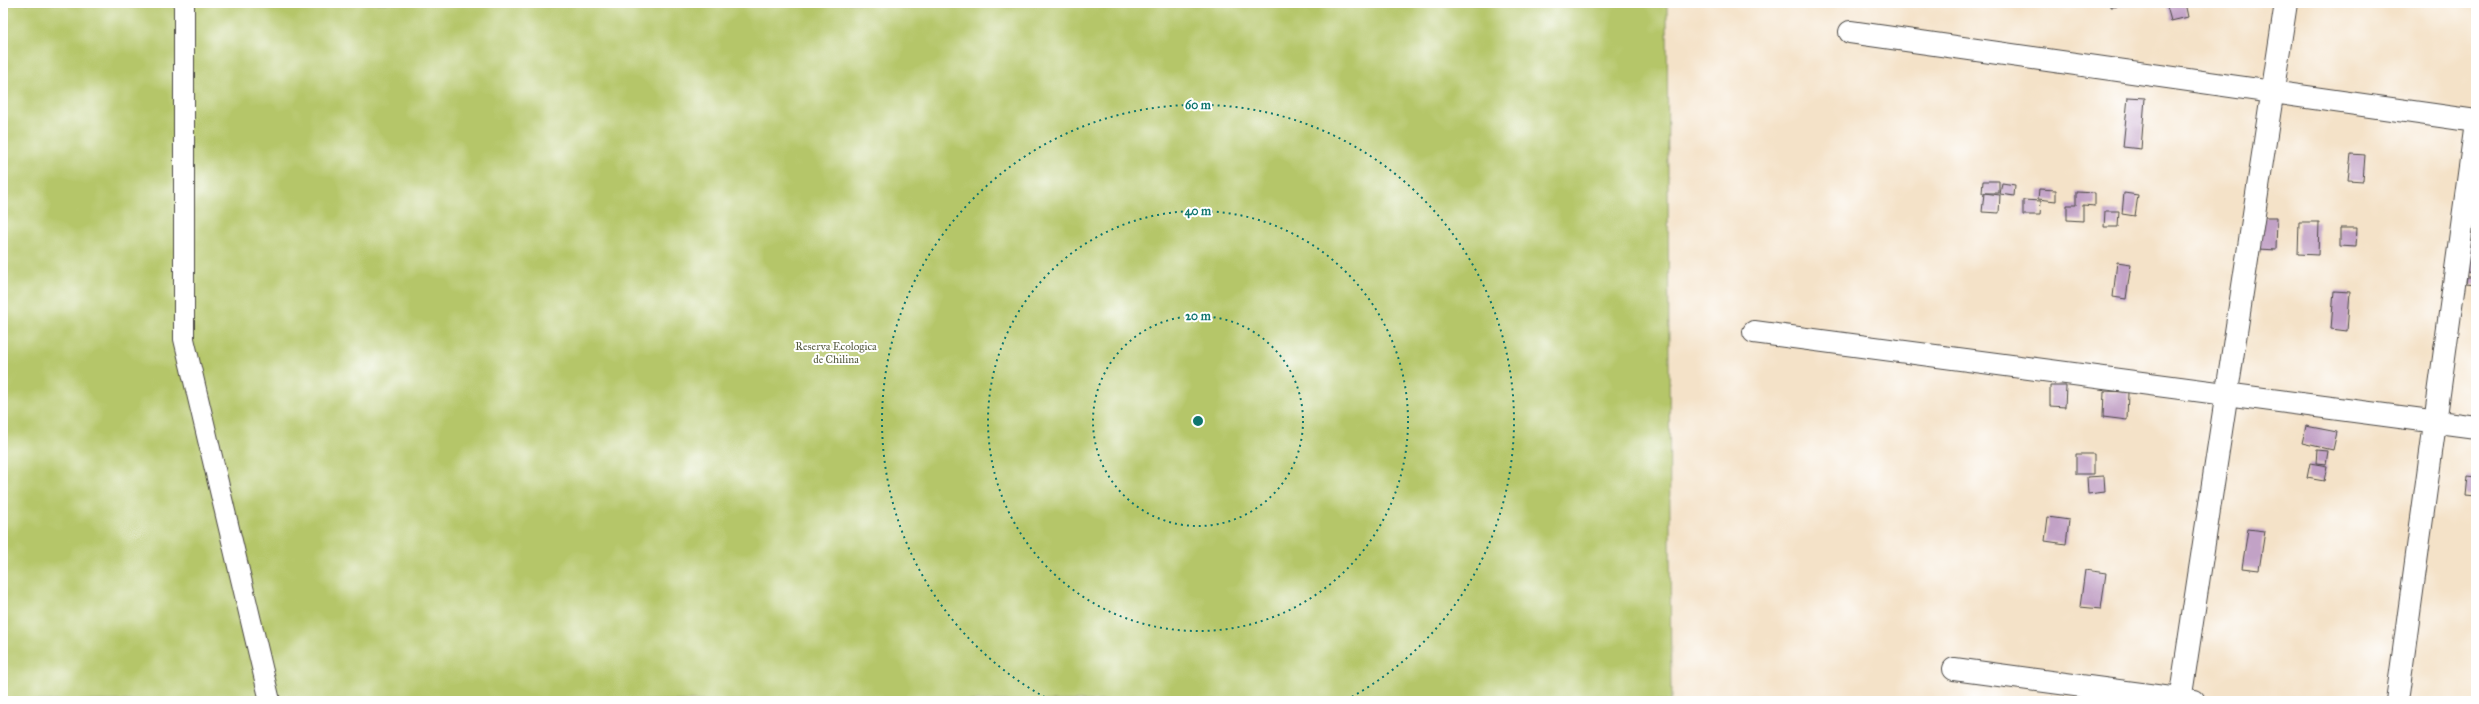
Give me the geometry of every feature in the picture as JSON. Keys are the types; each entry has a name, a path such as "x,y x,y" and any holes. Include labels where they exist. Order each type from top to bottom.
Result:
{"street":[{"path":"1954,669 2185,700 2227,394 2286,3"},
{"path":"1850,32 2476,122 2397,701"},
{"path":"1754,332 2476,427"}],"lane":[{"path":"184,3 184,339 270,701"}],"green space":[{"name":"Reserva Ecologica de Chilina","path":"3,3 1667,3 1671,701 3,701"}],"building":[{"path":"2111,3 2137,3 2137,5 2111,7"},
{"path":"2166,3 2185,3 2188,17 2171,21"},
{"path":"2128,97 2145,98 2141,149 2123,147"},
{"path":"2351,154 2365,155 2363,181 2348,180"},
{"path":"1983,181 1999,181 1999,193 1982,193"},
{"path":"2002,183 2015,185 2014,196 2000,194"},
{"path":"2039,189 2056,190 2056,201 2038,199"},
{"path":"2076,192 2095,193 2095,206 2083,205 2083,221 2067,220 2067,205 2076,205"},
{"path":"1984,193 2000,195 1999,213 1982,212"},
{"path":"2124,193 2138,195 2135,216 2122,214"},
{"path":"2023,200 2041,201 2040,215 2023,215"},
{"path":"2105,211 2119,211 2118,227 2104,227"},
{"path":"2259,217 2277,217 2276,250 2258,249"},
{"path":"2299,222 2319,222 2318,255 2298,254"},
{"path":"2340,228 2357,228 2356,247 2340,246"},
{"path":"2468,244 2476,244 2476,273 2466,272"},
{"path":"2117,262 2131,264 2126,299 2113,297"},
{"path":"2467,277 2476,277 2476,284 2466,283"},
{"path":"2334,291 2350,292 2347,331 2331,329"},
{"path":"2050,386 2066,386 2065,407 2050,406"},
{"path":"2104,391 2128,392 2127,420 2103,417"},
{"path":"2306,426 2337,432 2333,450 2302,443"},
{"path":"2317,450 2328,451 2326,464 2316,463"},
{"path":"2076,454 2094,454 2094,474 2076,474"},
{"path":"2310,463 2327,466 2324,481 2307,478"},
{"path":"2104,476 2105,492 2088,494 2087,477"},
{"path":"2468,476 2476,477 2476,497 2466,496"},
{"path":"2048,517 2069,520 2066,544 2045,541"},
{"path":"2248,529 2265,531 2259,570 2242,568"},
{"path":"2085,570 2106,573 2101,609 2080,607"}]}
